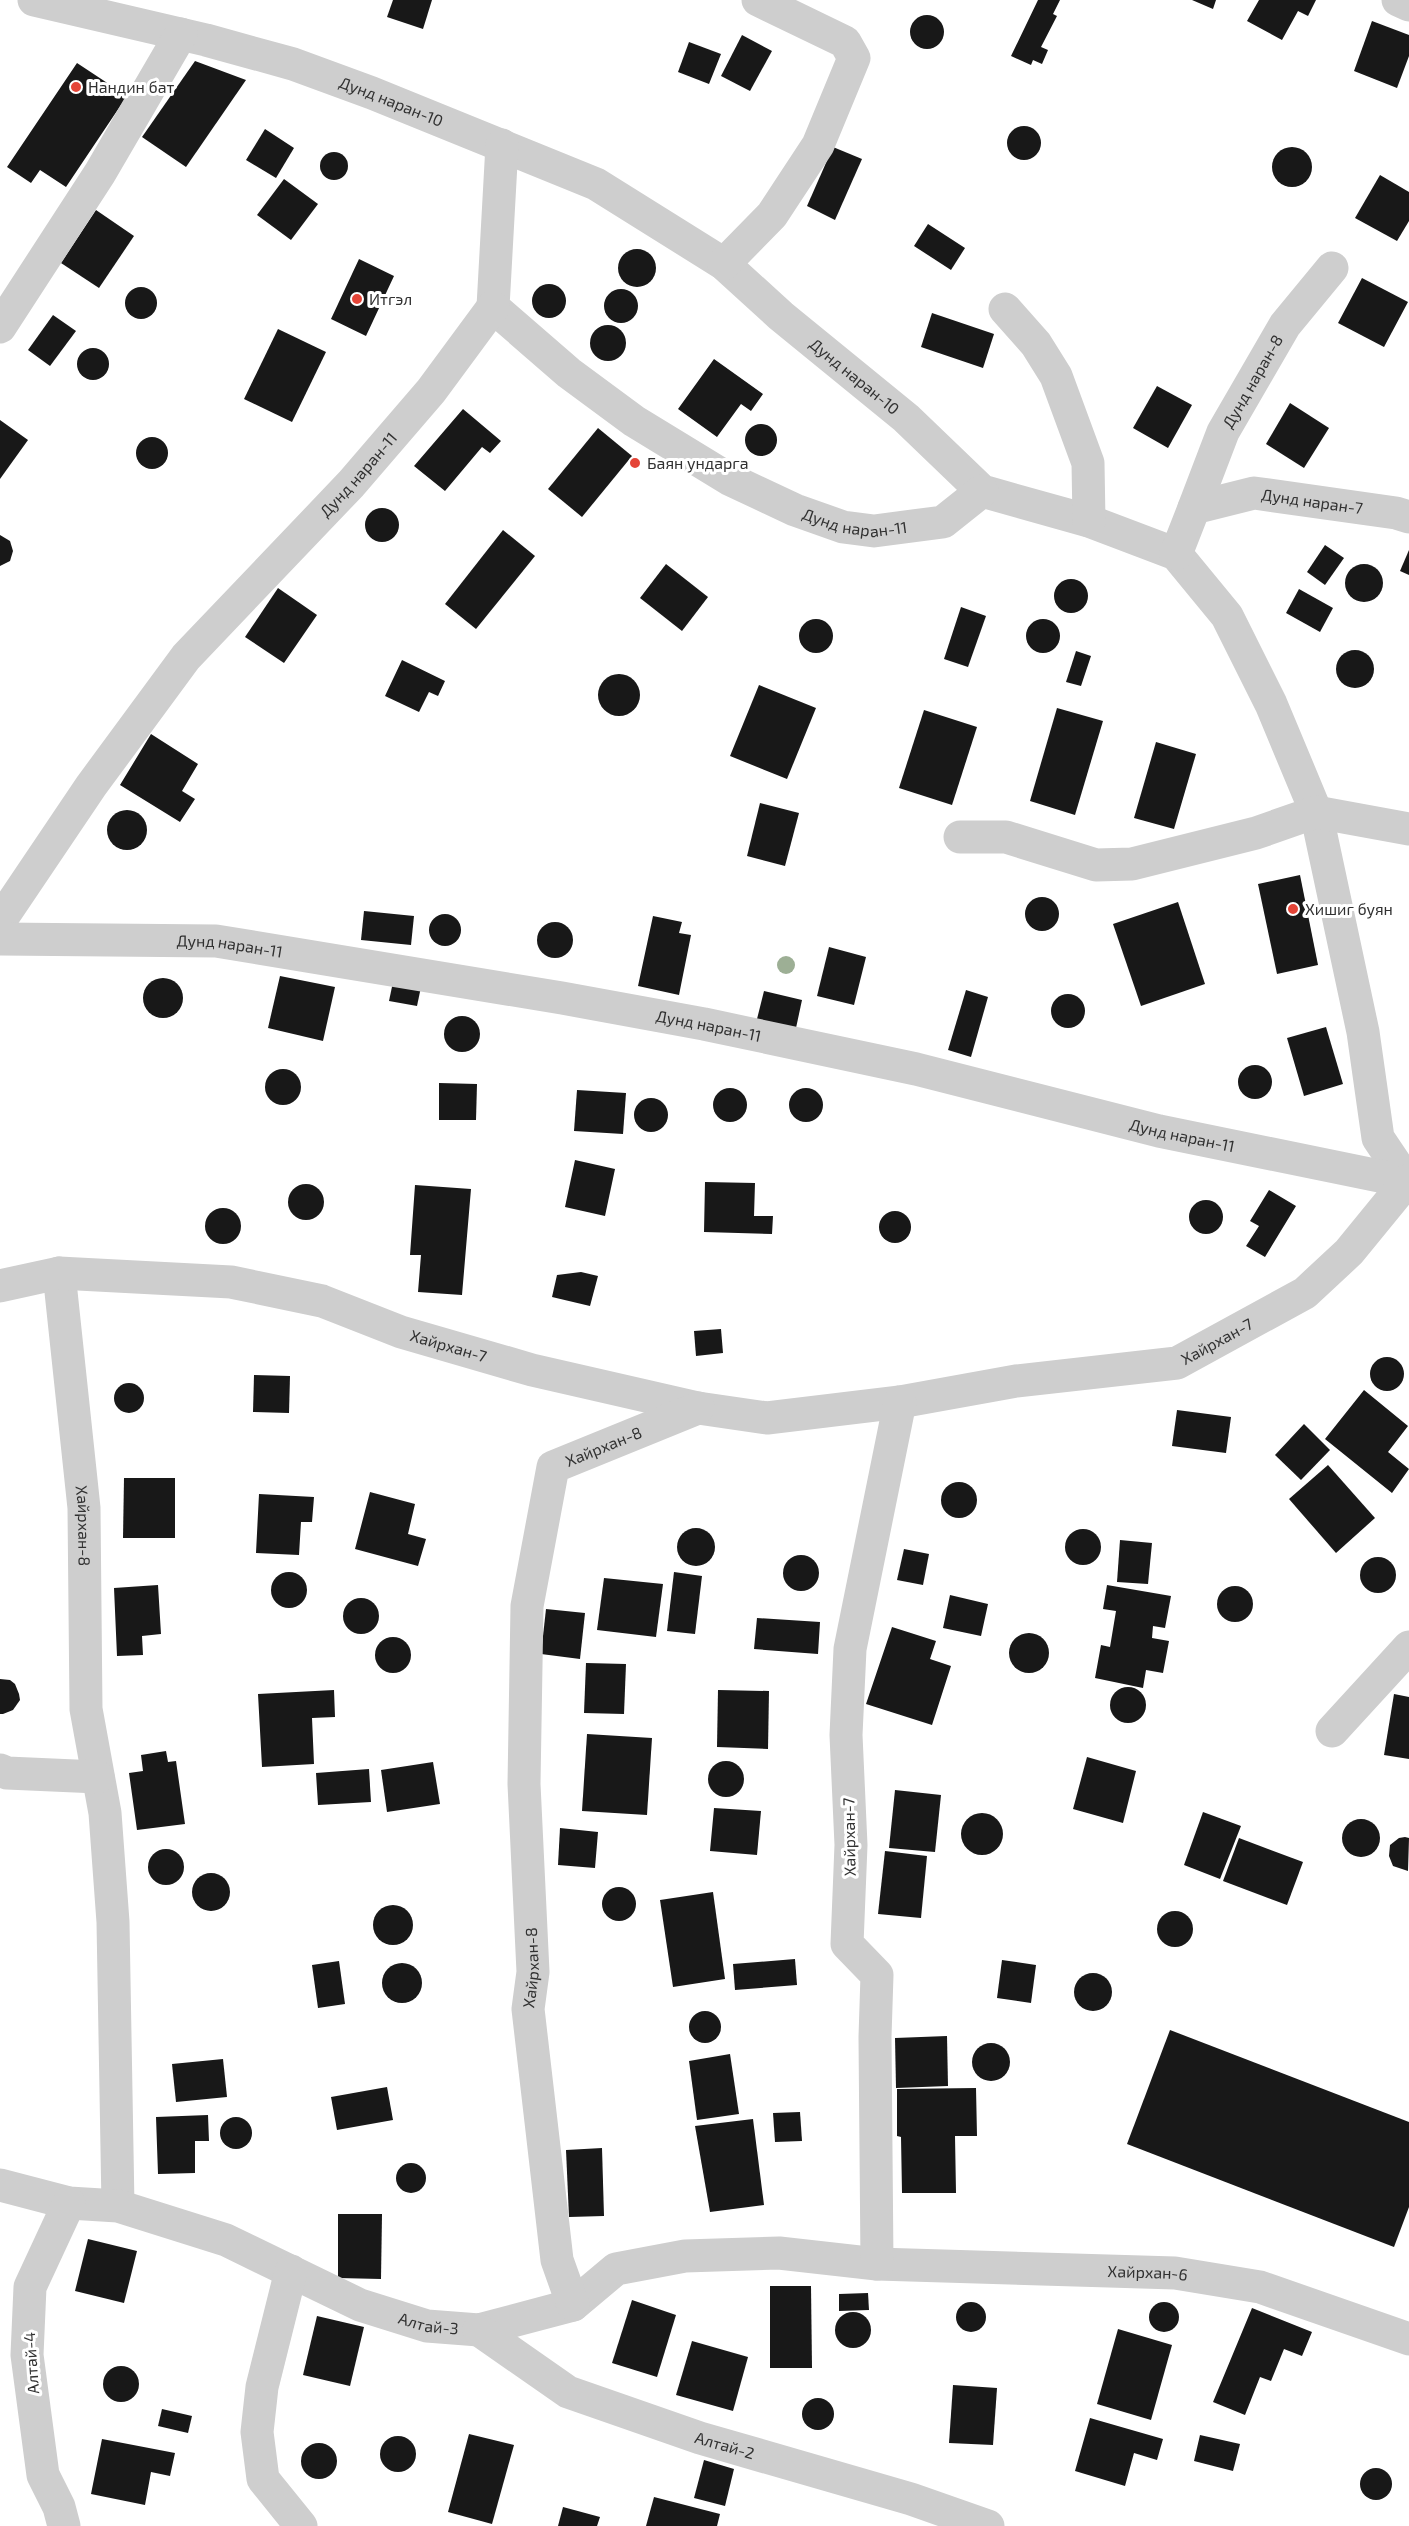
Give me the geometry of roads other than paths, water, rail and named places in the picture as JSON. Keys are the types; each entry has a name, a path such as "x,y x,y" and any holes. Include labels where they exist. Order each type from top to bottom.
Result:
{"street":[{"name":"Дунд наран-10","path":"34,0 181,34 293,64 372,93 597,184 724,264 780,316 906,418 982,491"},
{"path":"724,264 772,214 818,145 854,58 845,42 758,0"},
{"path":"1398,0 1409,4"},
{"path":"0,327 100,173 181,34"},
{"path":"493,307 502,146"},
{"name":"Дунд наран-8","path":"1194,508 1223,432 1285,325 1332,268"},
{"name":"Дунд наран-11","path":"0,921 92,786 186,657 351,484 431,391 493,307 569,373 634,421 729,479 795,510 843,527 874,531 943,522 982,491"},
{"path":"1005,309 1036,344 1056,376 1088,463 1089,521"},
{"path":"982,491 1089,521 1176,554 1227,616 1271,704 1316,812 1363,1032 1378,1138 1408,1182"},
{"name":"Дунд наран-7","path":"1194,508 1254,493 1396,513 1409,518"},
{"path":"1176,554 1194,508"},
{"path":"960,837 1006,837 1096,865 1132,864 1256,833 1316,812 1409,829"},
{"name":"Дунд наран-11","path":"0,939 216,941 562,998 704,1024 916,1069 1159,1131 1408,1182"},
{"name":"Хайрхан-7","path":"0,1286 59,1273 231,1282 322,1300 412,1336 532,1370 698,1408 767,1418 900,1402 1016,1381 1177,1363 1305,1293 1349,1252 1408,1182"},
{"name":"Хайрхан-8","path":"59,1273 84,1508 86,1709 105,1813 113,1922 118,2206"},
{"name":"Хайрхан-7","path":"877,2264 875,2037 877,1974 847,1944 850,1845 846,1735 850,1649 900,1402"},
{"name":"Хайрхан-8","path":"573,2305 557,2260 528,2009 533,1972 525,1784 527,1606 553,1467 698,1408"},
{"path":"1332,1731 1409,1647"},
{"path":"0,1770 7,1773 99,1777"},
{"path":"0,2184 69,2203"},
{"name":"Алтай-3","path":"69,2203 118,2206 226,2240 360,2305 427,2326 479,2330 573,2305"},
{"name":"Алтай-4","path":"64,2526 59,2507 43,2475 27,2355 30,2287 69,2203"},
{"path":"573,2305 616,2269 685,2256 779,2253 877,2264"},
{"name":"Хайрхан-6","path":"877,2264 1174,2272 1260,2287 1409,2339"},
{"path":"291,2271 262,2387 257,2432 263,2479 301,2526"},
{"name":"Алтай-2","path":"479,2330 568,2392 700,2438 911,2499 988,2526"}],"place":[{"name":"Нандин бат","path":"76,87"},
{"name":"Итгэл","path":"357,299"},
{"name":"Баян ундарга","path":"635,463"},
{"name":"Хишиг буян","path":"1293,909"}]}
